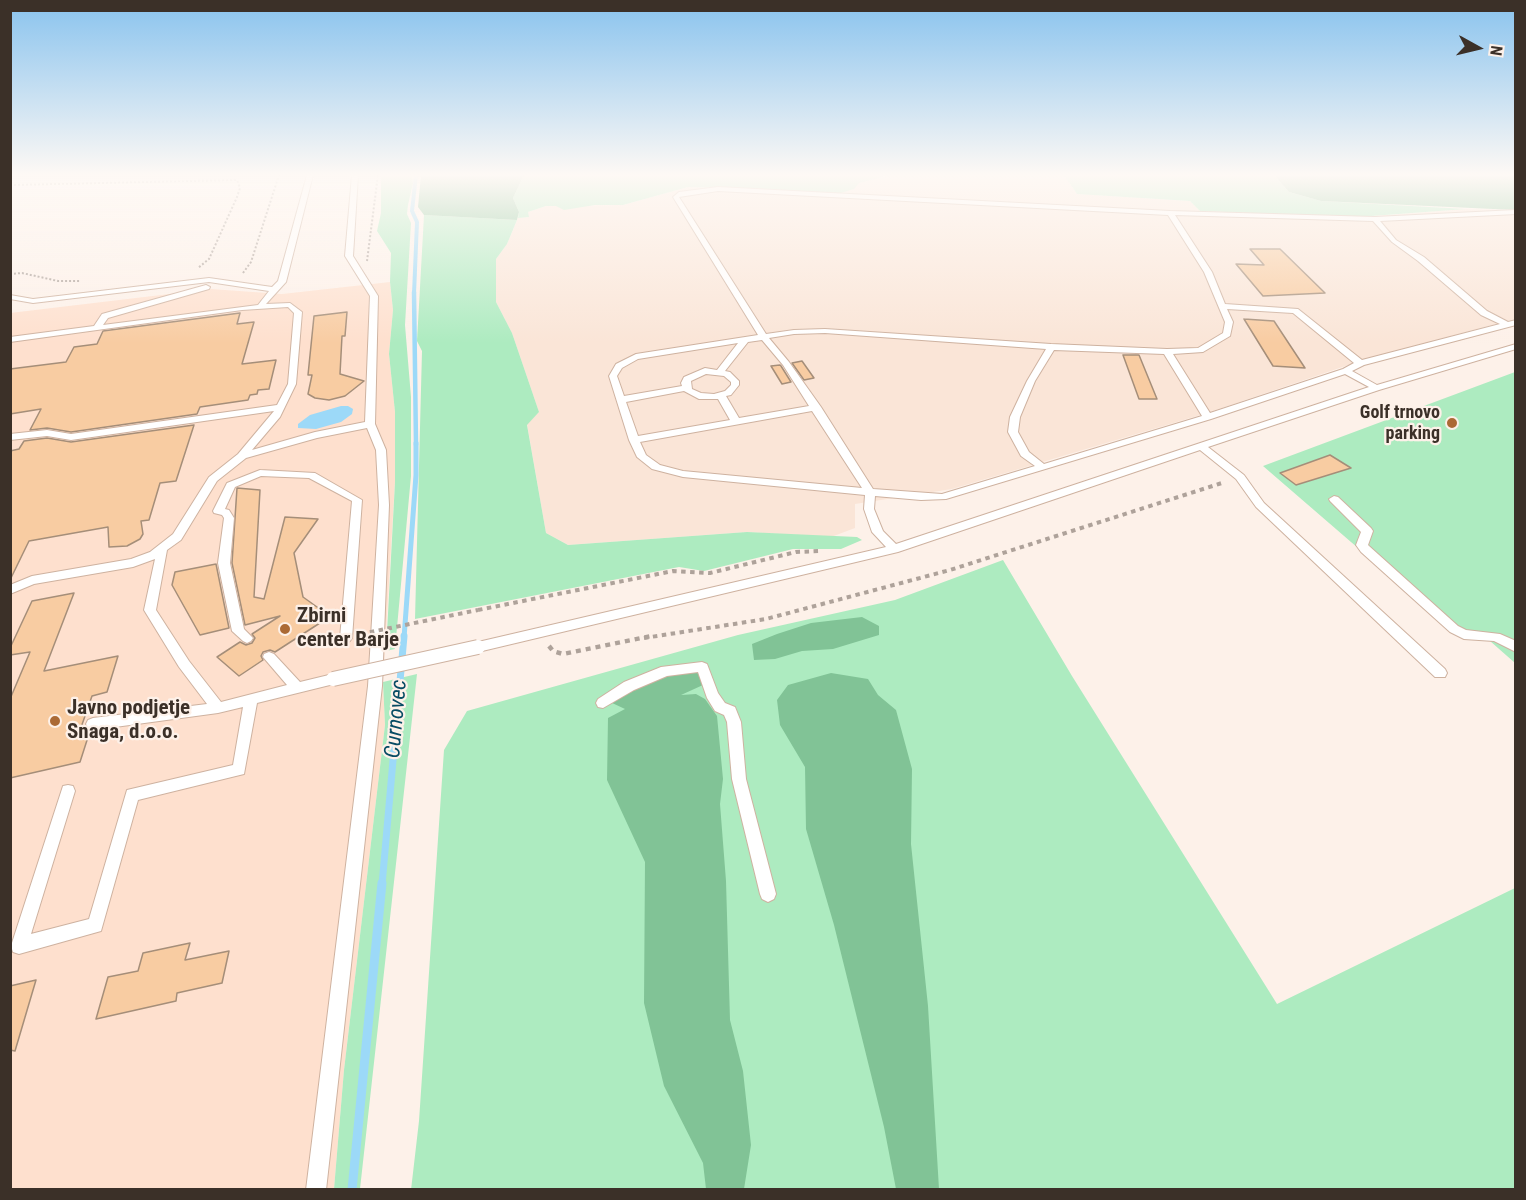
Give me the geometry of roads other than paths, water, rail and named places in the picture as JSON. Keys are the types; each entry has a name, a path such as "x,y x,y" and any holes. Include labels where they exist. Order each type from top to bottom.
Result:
{"lane":[{"path":"260,307 282,282 295,231"},
{"path":"316,1190 375,686 384,482 381,450 370,424 374,296 349,256 351,231"},
{"path":"697,231 763,336 816,407 870,492 869,509 878,532 894,549"},
{"path":"1182,231 1208,272 1229,322 1227,334 1200,350 1167,352 1051,347 825,332 763,336 636,357 619,366 613,376 634,440 642,457 656,467 683,474 942,497 1208,417 1346,371 1361,363 1511,323"},
{"path":"1385,231 1394,241 1421,259 1484,313 1511,323"},
{"path":"10,297 33,301 216,282 273,290"},
{"path":"97,328 105,316 216,282"},
{"path":"10,340 260,307 290,305 298,312 292,384 280,407 242,456 213,479 177,537 162,551 133,562 32,580 10,590"},
{"path":"1222,306 1295,311 1353,359 1361,363"},
{"path":"720,372 746,339"},
{"path":"93,724 251,702 333,679 894,549 1203,448 1376,388 1515,346"},
{"path":"1043,468 1025,454 1013,432 1015,417 1031,381 1051,347"},
{"path":"1167,352 1208,417"},
{"path":"620,400 686,388 699,396 721,396 733,389 735,381 720,372 705,371 691,376 685,383 686,388"},
{"path":"1346,371 1376,388"},
{"path":"721,396 736,422"},
{"path":"10,437 48,433 71,437 280,407"},
{"path":"634,440 816,407"},
{"path":"242,456 305,437 370,424"},
{"path":"1203,448 1240,477 1260,505 1440,674"},
{"path":"246,638 238,631 224,563 229,518 225,512 218,511 231,485 260,473 311,475 357,500 346,638"},
{"path":"1334,498 1367,531 1362,545 1365,549 1454,628 1464,634 1496,637 1514,648"},
{"path":"162,551 150,610 184,664 218,708"},
{"path":"269,657 297,688"},
{"path":"603,703 629,686 666,671 702,667 712,694 720,707 730,711 734,722 739,779 768,894"},
{"path":"15,948 95,925 132,795 239,770 251,702"},
{"path":"15,948 68,790"}],"water":[{"path":"341,406 353,409 352,414 341,422 316,429 298,428 298,424 310,415"}],"waterway":[{"name":"Curnovec","path":"414,294 417,231"},
{"name":"Curnovec","path":"414,294 416,445"},
{"name":"Curnovec","path":"404,638 416,475 416,445"},
{"name":"Curnovec","path":"382,885 404,636"},
{"name":"Curnovec","path":"352,1190 382,883"}],"place":[{"name":"Golf trnovo parking","path":"1452,423"},
{"name":"Zbirni center Barje","path":"285,629"},
{"name":"Javno podjetje Snaga, d.o.o.","path":"55,721"}]}
